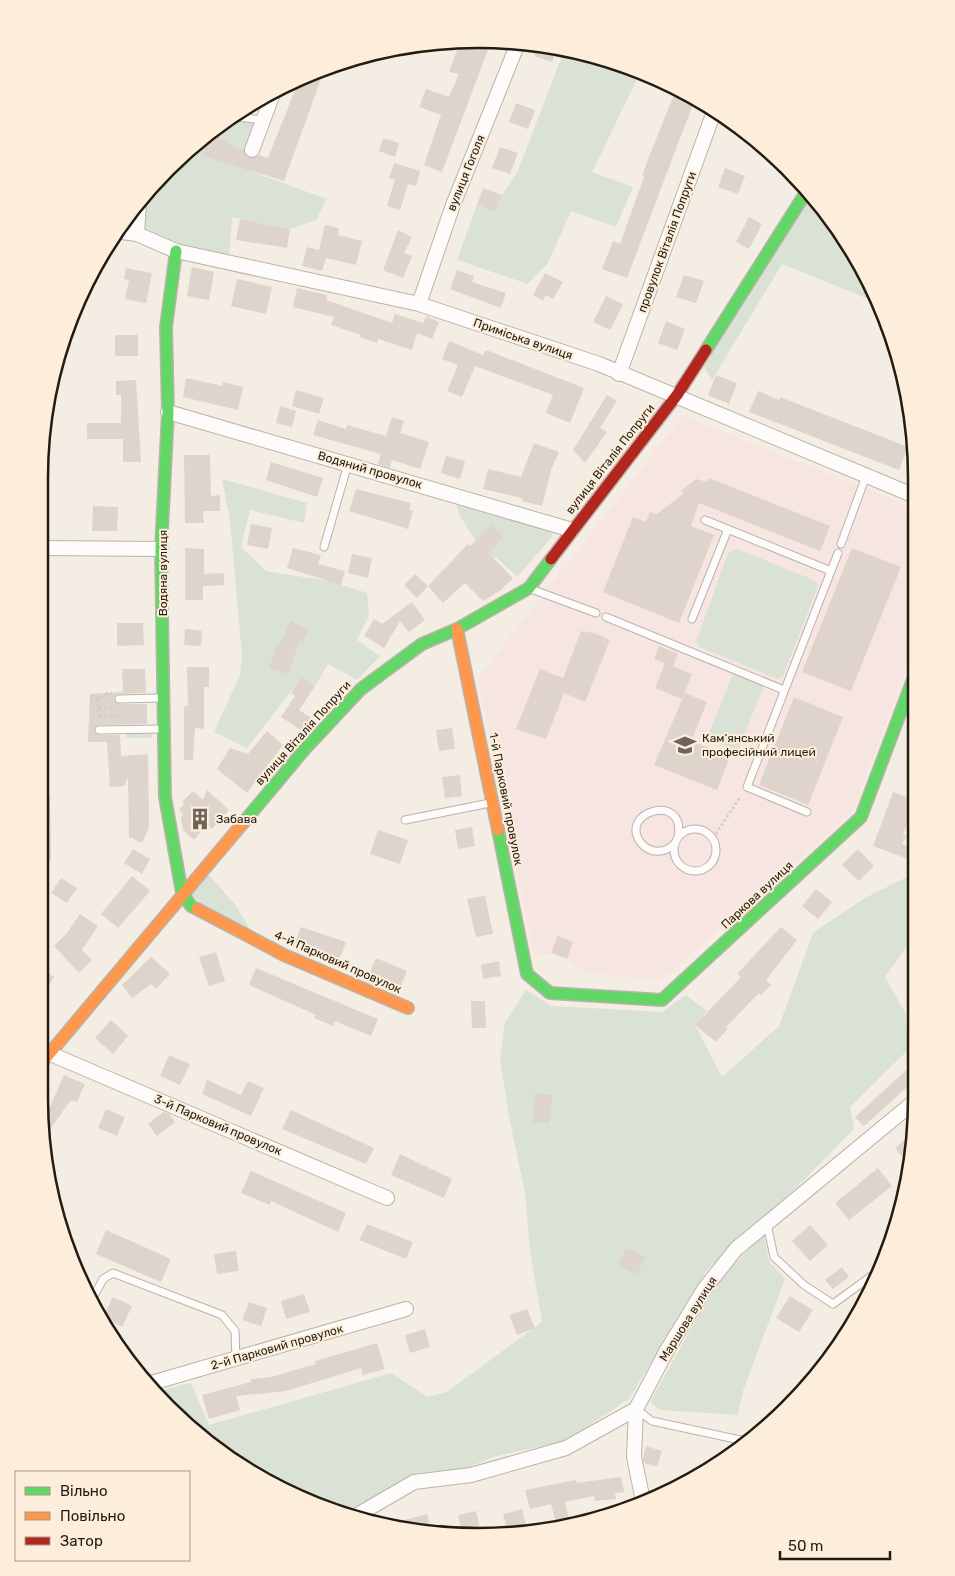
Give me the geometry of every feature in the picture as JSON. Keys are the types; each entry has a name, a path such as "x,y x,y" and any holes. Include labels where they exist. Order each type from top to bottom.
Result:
{"street":[{"name":"вулиця Гоголя","path":"419,304 453,205 516,49"},
{"path":"252,150 270,101"},
{"name":"провулок Віталія Попруги","path":"619,374 712,117"},
{"name":"вулиця Віталія Попруги","path":"48,1046 304,750 361,689 422,644 457,629 529,588 677,395 803,197"},
{"path":"137,234 138,213"},
{"name":"Приміська вулиця","path":"125,232 137,234 176,251 419,304 598,364 619,374 677,395 908,493"},
{"name":"Водяна вулиця","path":"176,251 166,326 168,412 161,550 165,797 182,893"},
{"name":"Водяний провулок","path":"168,412 572,530"},
{"path":"48,548 161,550"},
{"name":"1-й Парковий провулок","path":"457,629 527,974"},
{"name":"Паркова вулиця","path":"527,974 550,993 662,1000 861,818 908,693"},
{"name":"4-й Парковий провулок","path":"182,893 191,906 284,956 408,1008"},
{"name":"3-й Парковий провулок","path":"48,1053 387,1198"},
{"name":"Маршова вулиця","path":"642,1496 634,1456 636,1409 666,1352 705,1288 736,1249 908,1107"},
{"name":"2-й Парковий провулок","path":"154,1382 406,1309"},
{"path":"361,1513 414,1482 471,1475 566,1448 636,1409"}],"lane":[{"path":"243,118 262,120"},
{"path":"324,547 348,464"},
{"path":"841,544 866,476"},
{"path":"705,520 830,571"},
{"path":"692,619 728,529"},
{"path":"807,812 746,787 838,553"},
{"path":"529,588 596,613"},
{"path":"606,617 784,690"},
{"path":"118,696 164,698"},
{"path":"99,730 164,729"},
{"path":"405,820 492,803"},
{"path":"713,838 708,833 696,829 689,830 677,840 665,851 652,851 638,837 638,824 646,813 659,809 676,818 680,831 677,840 674,850 678,862 682,867 695,871 702,870 712,863 717,851 713,838"},
{"path":"767,1224 774,1257 804,1285 833,1304 868,1279"},
{"path":"95,1294 103,1279 113,1273 222,1315 235,1332 236,1359"},
{"path":"636,1409 652,1422 739,1440"}],"path":[{"path":"90,699 104,697 104,694 118,696"},
{"path":"97,699 99,716"},
{"path":"99,708 119,708 119,730"},
{"path":"713,838 746,787"}],"shaded area":[{"path":"562,56 589,62 637,78 592,172 633,187 616,227 571,211 548,263 528,284 457,260 477,205 495,212 502,195 517,173"},
{"path":"238,121 256,123 243,153 250,171 327,199 316,220 290,229 232,217 229,257 178,247 140,230 142,209 154,194 194,154"},
{"path":"806,200 835,239 869,299 782,264 712,380 704,367"},
{"name":"Кам’янський професійний лицей","path":"683,416 908,505 908,666 852,812 662,980 584,972 567,959 551,953 534,955 478,678"},
{"path":"222,479 307,503 304,523 250,510 241,547 266,571 329,581 367,593 369,615 357,640 380,656 357,680 328,664 315,686 302,677 247,748 214,732 240,675 242,656 230,520"},
{"path":"454,499 552,528 552,537 517,577 496,557 489,562 460,516"},
{"path":"737,549 814,580 818,586 783,676 777,679 700,647 696,642 728,553"},
{"path":"733,674 764,686 738,750 707,738"},
{"path":"151,732 152,738 126,738 126,733"},
{"path":"205,871 234,903 255,937 186,893"},
{"path":"908,876 908,945 885,977 905,1012 908,1050 850,1107 854,1129 799,1185 707,1270 629,1399 564,1442 496,1456 465,1469 417,1473 351,1510 313,1496 262,1471 216,1440 173,1403 162,1390 191,1383 209,1425 391,1373 427,1397 447,1392 542,1322 530,1251 525,1193 508,1112 500,1058 505,1022 526,990 552,1006 662,1012 686,995 707,1011 695,1025 722,1077 779,1026 813,933 865,898"},
{"path":"764,1233 769,1261 785,1279 743,1391 738,1415 660,1410 650,1402 716,1284"}],"building":[{"path":"458,48 483,48 488,50 442,172 424,165 441,115 419,107 426,89 449,97 459,74 449,72"},
{"path":"536,51 555,55 552,62 534,56"},
{"path":"322,77 284,181 202,156 206,144 216,136 229,141 228,144 243,150 249,158 259,155 268,158 296,88"},
{"path":"674,95 693,105 627,278 602,269 613,241 620,244 644,177 642,176"},
{"path":"516,103 535,110 528,129 509,122"},
{"path":"383,138 399,143 395,157 379,151"},
{"path":"500,147 518,153 510,174 492,168"},
{"path":"394,163 420,171 416,186 408,184 400,210 387,206 395,179 389,178"},
{"path":"725,168 745,176 738,194 718,187"},
{"path":"483,188 502,195 495,212 477,205"},
{"path":"749,217 762,224 749,249 736,242"},
{"path":"240,219 290,229 287,248 236,240"},
{"path":"325,225 339,228 338,235 362,241 356,265 326,258 322,271 302,266 307,247 319,250"},
{"path":"398,230 412,237 404,253 412,256 403,278 383,270"},
{"path":"192,267 214,272 209,300 187,296"},
{"path":"126,268 152,273 146,303 125,299 129,280 124,279"},
{"path":"457,270 474,276 472,282 506,293 501,308 450,289"},
{"path":"545,273 563,282 553,299 546,295 543,301 533,295"},
{"path":"684,275 704,281 696,303 676,297"},
{"path":"237,279 272,287 266,314 231,306"},
{"path":"297,288 327,295 326,300 392,323 395,314 423,323 426,316 439,322 432,339 417,333 412,350 378,339 377,343 360,337 361,335 331,325 334,317 293,307"},
{"path":"606,296 623,304 610,330 593,322"},
{"path":"666,321 685,329 677,350 658,343"},
{"path":"115,335 138,335 138,356 115,356"},
{"path":"449,341 483,355 486,350 584,388 570,423 546,413 553,395 475,366 462,397 447,391 458,365 442,359"},
{"path":"716,375 737,383 729,404 708,395"},
{"path":"186,378 222,386 223,382 243,387 238,410 183,397"},
{"path":"136,380 141,462 123,462 123,439 87,439 87,423 121,423 121,395 116,395 116,381"},
{"path":"296,390 324,398 319,414 292,406"},
{"path":"758,391 779,400 780,397 907,447 907,450 899,470 749,412"},
{"path":"607,395 617,401 600,428 607,432 585,463 573,450"},
{"path":"280,406 296,411 292,427 276,423"},
{"path":"392,417 404,421 400,433 429,442 420,469 392,460 390,468 386,467 378,464 381,454 313,435 318,420 346,429 347,425 386,436"},
{"path":"534,443 559,452 551,470 542,506 522,501 522,498 483,489 488,469 521,477"},
{"path":"184,455 210,455 211,496 220,495 220,511 203,511 204,523 185,523"},
{"path":"446,456 465,461 460,479 441,473"},
{"path":"271,462 323,478 317,497 266,480"},
{"path":"709,478 830,526 820,551 699,503 691,526 714,535 679,623 603,592 633,517 646,522 650,512 657,514 683,494 681,491 696,479 707,482"},
{"path":"356,489 411,503 409,510 413,511 408,529 349,511"},
{"path":"93,506 118,507 117,531 92,531"},
{"path":"251,524 272,528 268,549 247,545"},
{"path":"491,525 504,537 488,553 513,578 501,590 483,601 465,583 443,603 428,586 468,544 470,546"},
{"path":"185,548 204,549 204,574 224,573 224,585 203,586 203,600 185,600"},
{"path":"293,548 321,555 318,564 345,571 341,585 287,568"},
{"path":"852,548 901,567 851,691 802,672"},
{"path":"352,554 372,558 368,578 348,573"},
{"path":"415,574 428,586 417,598 404,585"},
{"path":"412,602 425,620 409,632 400,621 384,648 364,636 374,619 382,624"},
{"path":"291,621 309,629 303,642 300,640 288,674 269,668 277,643 280,644"},
{"path":"117,623 143,623 144,645 117,646"},
{"path":"185,629 202,631 201,646 184,645"},
{"path":"581,631 588,633 589,631 610,640 585,702 564,693 546,739 516,729 540,669 563,678"},
{"path":"659,646 678,654 673,666 692,674 682,699 655,688 665,663 654,659"},
{"path":"187,667 209,667 209,687 204,687 204,729 195,728 193,760 184,760 184,706 188,706"},
{"path":"122,669 145,669 146,693 118,694 114,700 119,704 147,704 147,724 99,725 94,731 99,735 120,735 121,756 148,754 149,828 142,843 129,837 128,778 124,786 110,787 107,742 88,742 90,694 123,692"},
{"path":"302,677 315,686 299,710 311,718 302,731 281,717 295,696 291,693"},
{"path":"685,693 707,702 691,741 730,756 717,790 654,765"},
{"path":"794,697 843,717 808,805 759,785"},
{"path":"452,728 455,749 439,751 436,730"},
{"path":"267,731 283,745 247,793 217,769 230,748 248,754"},
{"path":"460,775 462,796 445,798 442,777"},
{"name":"Забава","path":"207,790 229,810 212,829 207,825 194,840 183,830 181,817 183,815 179,809 184,804 182,802 193,791 203,800"},
{"path":"893,792 908,797 908,820 903,835 906,836 902,844 908,846 908,859 873,846"},
{"path":"48,797 50,797 51,860 48,860"},
{"path":"472,827 475,846 458,849 455,830"},
{"path":"378,830 408,840 400,864 370,854"},
{"path":"133,849 150,859 142,874 124,863"},
{"path":"858,849 874,866 859,881 842,865"},
{"path":"132,876 150,891 118,928 101,914"},
{"path":"61,878 77,888 67,903 51,893"},
{"path":"816,889 832,902 818,919 802,906"},
{"path":"485,896 493,934 476,937 467,899"},
{"path":"80,914 98,926 82,950 92,960 79,973 54,946 66,934"},
{"path":"301,927 346,942 339,960 295,943"},
{"path":"781,927 797,940 766,980 771,985 761,995 759,993 726,1027 728,1028 716,1042 695,1025 741,977 737,974"},
{"path":"558,936 573,942 567,959 551,953"},
{"path":"216,952 225,981 209,986 199,957"},
{"path":"151,957 170,974 156,989 151,984 132,998 122,985"},
{"path":"376,958 407,971 400,988 369,975"},
{"path":"499,961 501,976 483,979 481,965"},
{"path":"256,968 378,1019 371,1036 335,1021 333,1026 314,1018 316,1015 249,985"},
{"path":"48,973 54,977 48,986"},
{"path":"471,1001 485,1001 486,1028 472,1028"},
{"path":"111,1020 128,1036 113,1054 95,1038"},
{"path":"169,1055 190,1064 180,1085 160,1076"},
{"path":"908,1068 908,1086 864,1126 855,1117"},
{"path":"64,1075 85,1084 77,1102 71,1100 48,1131 48,1106 50,1107"},
{"path":"207,1080 241,1095 248,1081 264,1088 251,1116 202,1094"},
{"path":"535,1093 552,1095 550,1123 533,1122"},
{"path":"106,1109 125,1117 117,1136 98,1128"},
{"path":"291,1110 374,1148 366,1164 282,1129"},
{"path":"163,1112 169,1114 175,1122 157,1136 148,1124"},
{"path":"906,1139 903,1158 895,1148"},
{"path":"400,1154 452,1179 444,1198 391,1175"},
{"path":"878,1168 892,1186 849,1220 835,1203"},
{"path":"251,1171 346,1213 338,1232 271,1201 270,1205 241,1193"},
{"path":"367,1224 413,1242 406,1259 359,1240"},
{"path":"810,1225 828,1245 810,1261 792,1241"},
{"path":"106,1230 171,1259 161,1282 96,1254"},
{"path":"626,1248 645,1257 637,1274 618,1266"},
{"path":"236,1251 239,1271 217,1274 214,1254"},
{"path":"842,1267 849,1277 833,1289 825,1280"},
{"path":"304,1294 310,1312 286,1319 281,1301"},
{"path":"790,1296 813,1310 799,1332 776,1318"},
{"path":"113,1297 132,1306 122,1327 109,1320 105,1314"},
{"path":"249,1302 267,1308 261,1326 242,1320"},
{"path":"527,1309 535,1328 517,1335 509,1315"},
{"path":"425,1329 430,1347 410,1353 405,1335"},
{"path":"377,1343 385,1369 363,1375 361,1368 286,1391 236,1396 240,1410 209,1419 202,1395 251,1382 251,1379 271,1377 316,1364 315,1361"},
{"path":"646,1446 662,1451 657,1467 644,1463 643,1458"},
{"path":"621,1477 624,1492 615,1493 616,1499 595,1501 594,1496 565,1502 569,1518 555,1521 551,1504 530,1509 525,1490 576,1480 577,1483"},
{"path":"522,1509 526,1526 507,1528 503,1514"},
{"path":"476,1511 480,1528 461,1528 458,1515"},
{"path":"427,1514 430,1526 421,1525 400,1521"}],"traffic: fast":[{"path":"706,350 803,197"},
{"path":"176,251 166,327 168,412 161,549 165,797 182,893 191,906 197,909"},
{"path":"243,823 304,750 361,689 422,644 457,629 529,588 551,559"},
{"path":"498,830 527,974 550,993 662,1000 861,817 908,693"}],"traffic: slow":[{"path":"457,629 498,830"},
{"path":"48,1055 243,823"},
{"path":"197,909 284,955 408,1008"}],"traffic: jam":[{"path":"551,559 677,395 706,350"}],"place":[{"name":"Кам’янський професійний лицей","path":"685,745"},
{"name":"Забава","path":"200,819"}]}
